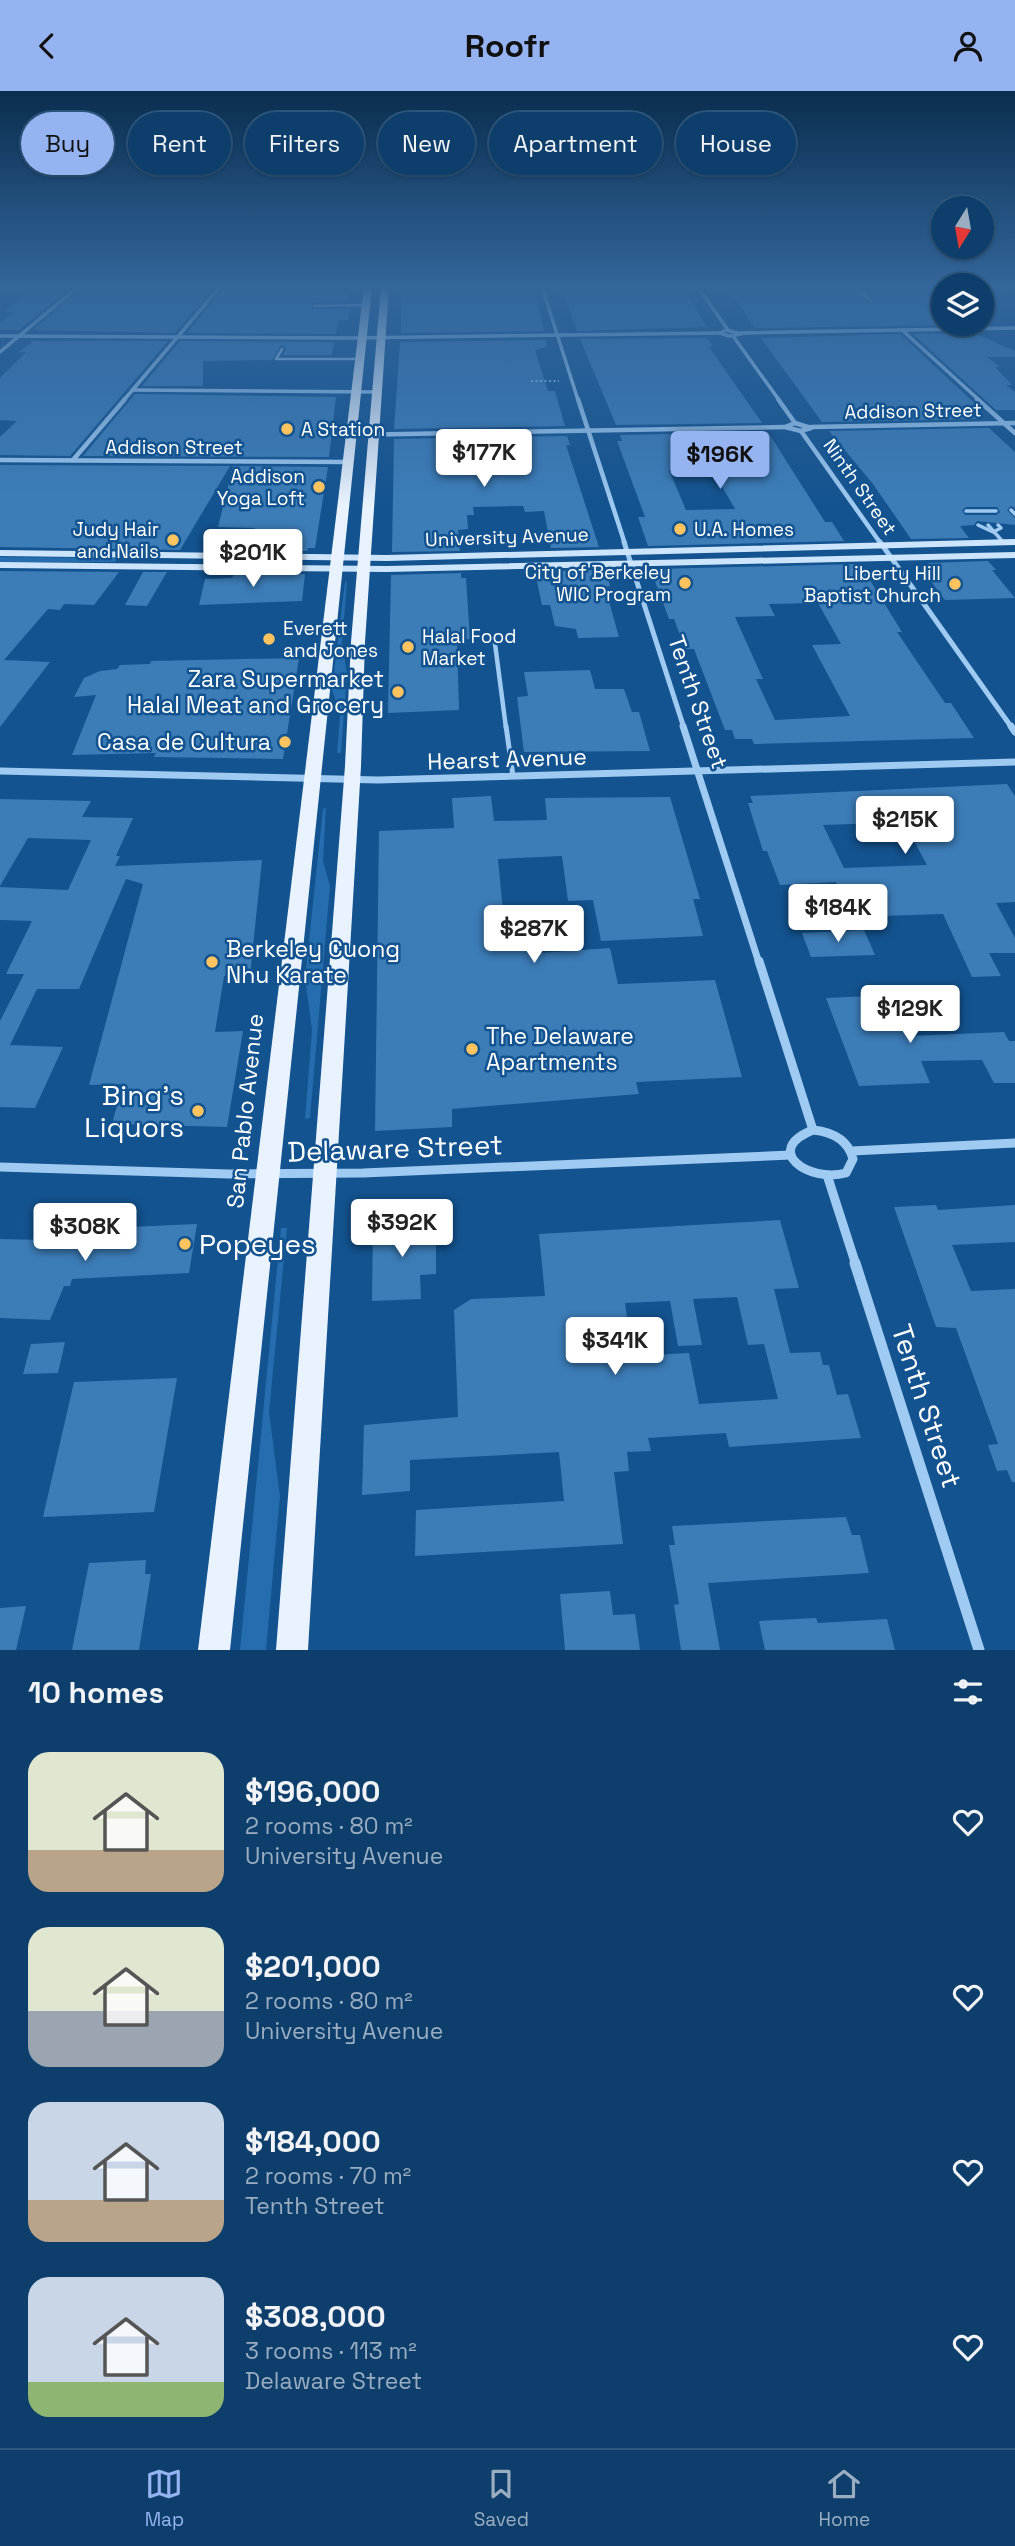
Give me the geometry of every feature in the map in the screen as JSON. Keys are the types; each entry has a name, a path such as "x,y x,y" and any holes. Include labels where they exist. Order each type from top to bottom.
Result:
{"main road":[{"name":"San Pablo Avenue","path":"214,1650 360,360"},
{"path":"292,1650 380,360"},
{"name":"University Avenue","path":"365,563 626,551 1015,542"},
{"name":"University Avenue","path":"0,553 337,563"},
{"name":"University Avenue","path":"0,565 630,564 1015,555"}],"street":[{"path":"73,460 159,360"},
{"name":"Tenth Street","path":"565,360 813,1130"},
{"path":"750,360 794,423"},
{"path":"935,360 1015,432"},
{"path":"134,390 378,392"},
{"path":"785,427 794,423 811,427"},
{"name":"Addison Street","path":"811,427 1015,423"},
{"path":"351,435 785,427 801,431 811,427"},
{"name":"Ninth Street","path":"801,431 1015,732"},
{"name":"Addison Street","path":"0,460 348,462"},
{"name":"Hearst Avenue","path":"0,771 352,779 1015,762"},
{"path":"813,1130 841,1138 852,1151 851,1167 846,1173 828,1178 804,1171 791,1155 793,1140 813,1130"},
{"path":"852,1151 1015,1143"},
{"name":"Delaware Street","path":"0,1167 323,1174 791,1155"},
{"name":"Tenth Street","path":"828,1178 979,1650"}],"lane":[{"path":"970,516 966,512 996,511"},
{"path":"978,525 993,532 1001,529 998,525"},
{"path":"988,525 1003,542"},
{"path":"494,636 513,776"}],"path":[{"path":"531,381 571,380"}],"shaded area":[{"path":"0,557 118,558 115,562 0,562"},
{"path":"345,582 342,643 347,673 341,753 337,753 340,716 332,689"},
{"path":"326,808 323,861 330,886 310,1118 305,1119 312,1030 305,978 323,809"},
{"path":"281,1228 287,1228 269,1412 280,1496 266,1650 240,1650"}],"building":[{"path":"18,360 152,360 70,456 0,455 0,437 17,421 0,420 0,378"},
{"path":"164,360 272,360 203,361 203,386 142,386"},
{"path":"399,360 538,360 548,391 555,391 565,426 394,429"},
{"path":"589,360 718,360 762,423 616,425"},
{"path":"777,360 928,360 982,410 969,410 979,419 822,422"},
{"path":"941,360 991,360 1000,367 995,367 1012,385 1006,385 1015,392 1015,410 996,410"},
{"path":"135,394 336,397 329,457 83,456"},
{"path":"989,428 1015,452 1015,508 1011,506 1007,510 1015,518 1015,525 977,521 974,525 960,526 969,538 911,539 873,484 829,431","holes":["966,507 997,507 1000,512 996,515 965,515 962,510"]},
{"path":"768,432 825,522 832,522 844,541 648,546 638,517 645,517 617,441 622,441 620,435","holes":["712,469 735,509 686,510 669,470"]},
{"path":"567,436 570,445 566,445 599,547 551,548 544,511 525,512 523,506 473,507 474,515 467,515 468,529 458,530 460,551 392,552 394,439"},
{"path":"0,465 230,466 180,550 0,547"},
{"path":"233,466 328,467 315,548 308,548 307,551 245,551 255,528 218,527"},
{"path":"988,561 1015,598 945,600 921,568 932,568 928,563"},
{"path":"860,564 902,632 897,632 945,703 951,703 974,738 754,744 752,739 735,739 732,730 725,730 694,649 685,649 674,619 669,619 652,573 657,573 656,569","holes":["818,603 841,644 812,645 850,716 775,720 756,679 763,679 735,617 775,616 769,604"]},
{"path":"606,570 610,586 605,587 619,637 578,638 576,629 555,626 550,605 542,605 536,577 557,576 556,571"},
{"path":"0,571 119,572 94,605 64,604 60,610 48,609 4,660 50,662 0,727"},
{"path":"143,572 167,572 147,606 125,605"},
{"path":"235,573 305,574 302,601 199,605 205,579 232,578"},
{"path":"461,573 461,578 466,578 470,639 457,640 459,710 388,713 391,575"},
{"path":"299,658 283,759 154,757 156,753 72,755 96,695 74,697 84,678 100,671 117,669 120,665 150,664 151,661"},
{"path":"590,670 595,689 624,689 632,712 639,712 650,751 524,752 517,697 528,696 524,672"},
{"path":"1007,784 1015,796 1015,902 996,903 1015,938 1015,953 989,953 1001,976 972,977 943,914 851,917 836,882 780,885 767,851 763,851 748,803 753,803 750,796","holes":["882,823 884,827 907,828 927,865 844,868 823,825"]},
{"path":"491,796 494,821 547,820 545,798 670,797 700,899 693,899 703,936 601,941 593,900 568,901 562,856 498,859 503,912 534,910 539,953 610,948 618,984 715,980 742,1077 636,1082 639,1094 452,1109 452,1127 375,1131 379,831 454,828 452,798"},
{"path":"0,799 91,801 82,817 133,818 116,856 120,856 115,866 262,860 250,975 224,976 215,1032 243,1031 227,1127 112,1124 123,1084 89,1085 143,884 126,879 79,989 37,989 10,1045 63,1047 35,1108 0,1107 0,1021 24,974 6,974 32,921 0,920 0,887 68,890 91,840 28,838 0,886"},
{"path":"864,930 875,955 811,957 802,933"},
{"path":"891,995 909,1036 1004,1032 1009,1041 1015,1041 1015,1083 994,1083 982,1060 921,1061 930,1083 859,1086 826,998"},
{"path":"936,1205 938,1210 1015,1205 1015,1242 952,1245 971,1291 1015,1289 1015,1482 1012,1482 1007,1470 997,1471 988,1445 998,1444 956,1328 936,1327 894,1207"},
{"path":"780,1220 799,1288 774,1289 790,1353 820,1352 823,1365 829,1365 837,1395 848,1394 861,1438 729,1447 726,1433 648,1438 651,1451 627,1452 629,1471 614,1472 623,1544 415,1556 416,1510 564,1501 559,1452 410,1460 410,1491 362,1495 364,1425 458,1417 454,1310 471,1299 545,1296 539,1234","holes":["737,1297 748,1345 764,1344 778,1399 699,1404 689,1353 633,1356 625,1303 670,1301 678,1346 702,1345 693,1299"]},
{"path":"420,1221 420,1225 436,1224 436,1274 420,1275 421,1299 372,1301 373,1223"},
{"path":"197,1224 189,1273 72,1279 70,1286 64,1286 50,1320 0,1318 0,1239 43,1240 45,1233 106,1236 107,1228"},
{"path":"65,1342 58,1373 23,1374 31,1344"},
{"path":"177,1378 154,1512 43,1517 74,1382"},
{"path":"846,1517 852,1535 860,1535 869,1573 708,1583 720,1650 681,1650 674,1605 679,1604 669,1545 675,1545 672,1526"},
{"path":"146,1560 145,1574 151,1574 139,1650 72,1650 89,1563"},
{"path":"610,1591 613,1615 635,1614 640,1650 565,1650 560,1594"},
{"path":"26,1606 16,1650 0,1650 0,1608"},
{"path":"816,1618 818,1623 887,1619 895,1650 765,1650 759,1621"}],"place":[{"name":"A Station","path":"287,429"},
{"name":"Addison Yoga Loft","path":"319,487"},
{"name":"U.A. Homes","path":"680,529"},
{"name":"Judy Hair and Nails","path":"173,540"},
{"name":"City of Berkeley WIC Program","path":"685,583"},
{"name":"Liberty Hill Baptist Church","path":"955,584"},
{"name":"Everett and Jones","path":"269,639"},
{"name":"Halal Food Market","path":"408,647"},
{"name":"Zara Supermarket Halal Meat and Grocery","path":"398,692"},
{"name":"Casa de Cultura","path":"285,742"},
{"name":"Berkeley Cuong Nhu Karate","path":"212,962"},
{"name":"The Delaware Apartments","path":"472,1049"},
{"name":"Bing's Liquors","path":"198,1111"},
{"name":"Popeyes","path":"185,1244"}]}
